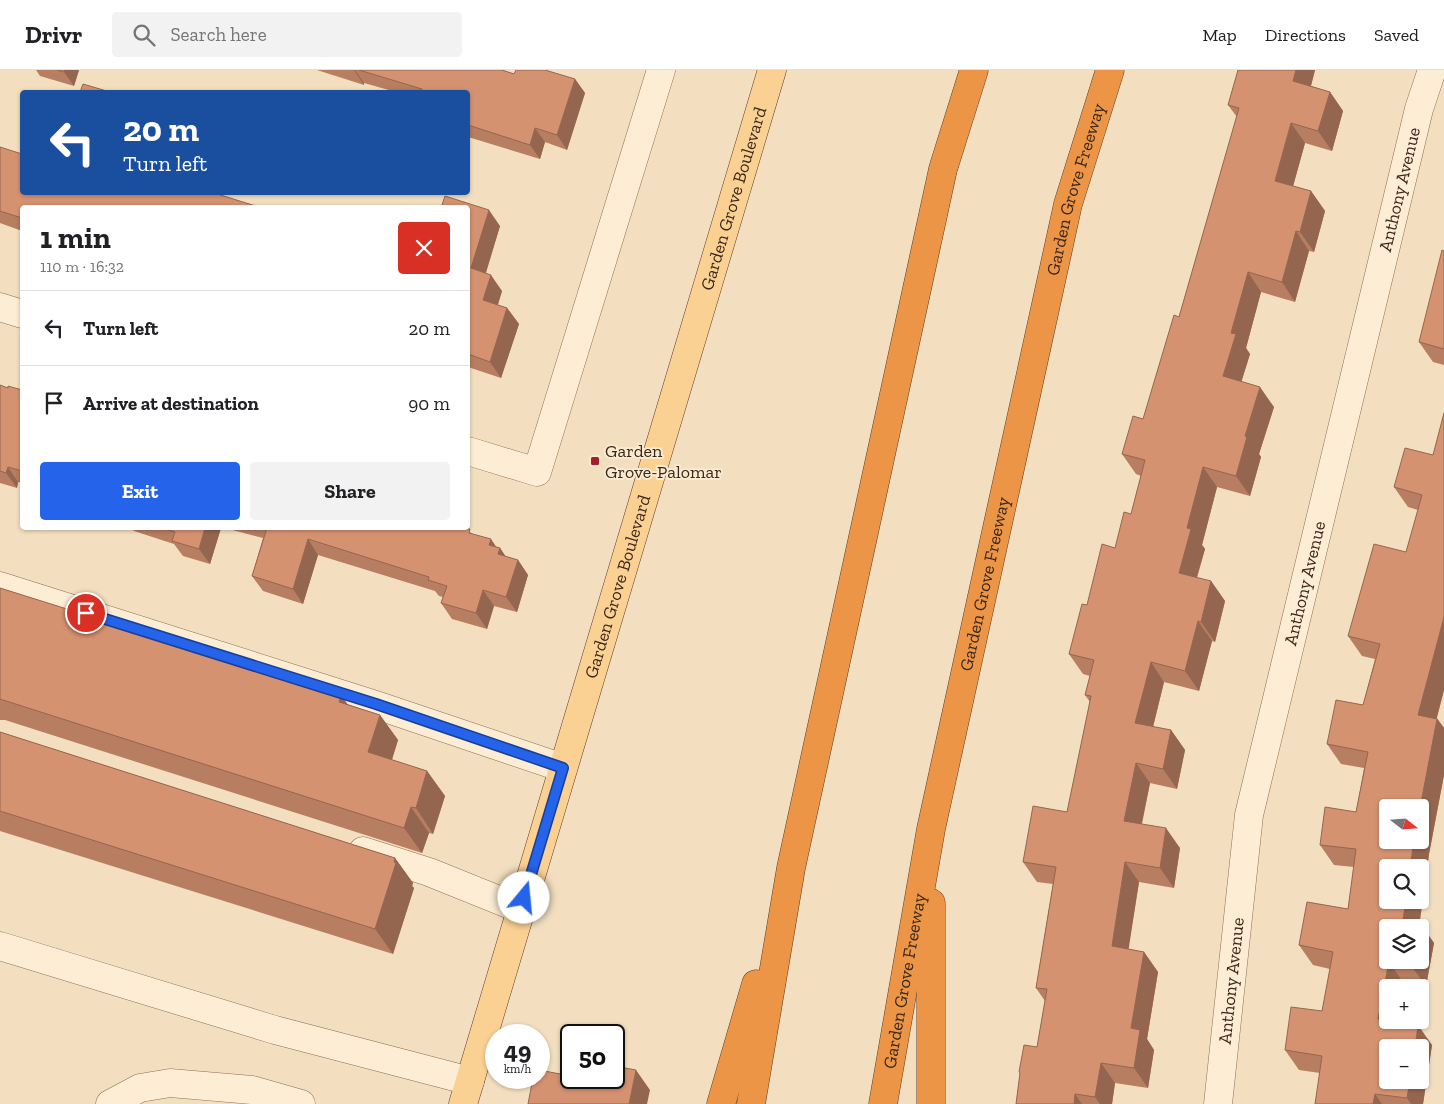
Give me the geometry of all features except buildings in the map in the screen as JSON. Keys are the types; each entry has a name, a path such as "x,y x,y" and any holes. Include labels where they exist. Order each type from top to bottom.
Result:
{"highway":[{"path":"751,1104 791,868 943,169 974,70"},
{"name":"Garden Grove Freeway","path":"883,1104 931,829 1068,204 1110,70"},
{"path":"931,829 931,1104"},
{"path":"721,1104 791,868"}],"main road":[{"name":"Garden Grove Boulevard","path":"466,1092 772,70"}],"street":[{"path":"470,451 537,472 661,70"},
{"name":"Anthony Avenue","path":"1218,1104 1249,815 1417,119 1432,70"},
{"path":"0,307 20,313"},
{"path":"0,586 376,704 563,768"},
{"path":"337,843 429,872 521,909"},
{"path":"0,946 275,1030 466,1092"},
{"path":"110,1104 140,1088 170,1083 252,1090 301,1104"}],"place":[{"name":"Garden Grove-Palomar","path":"595,461"}],"route":[{"path":"86,613 376,704 563,768 524,898"}]}
